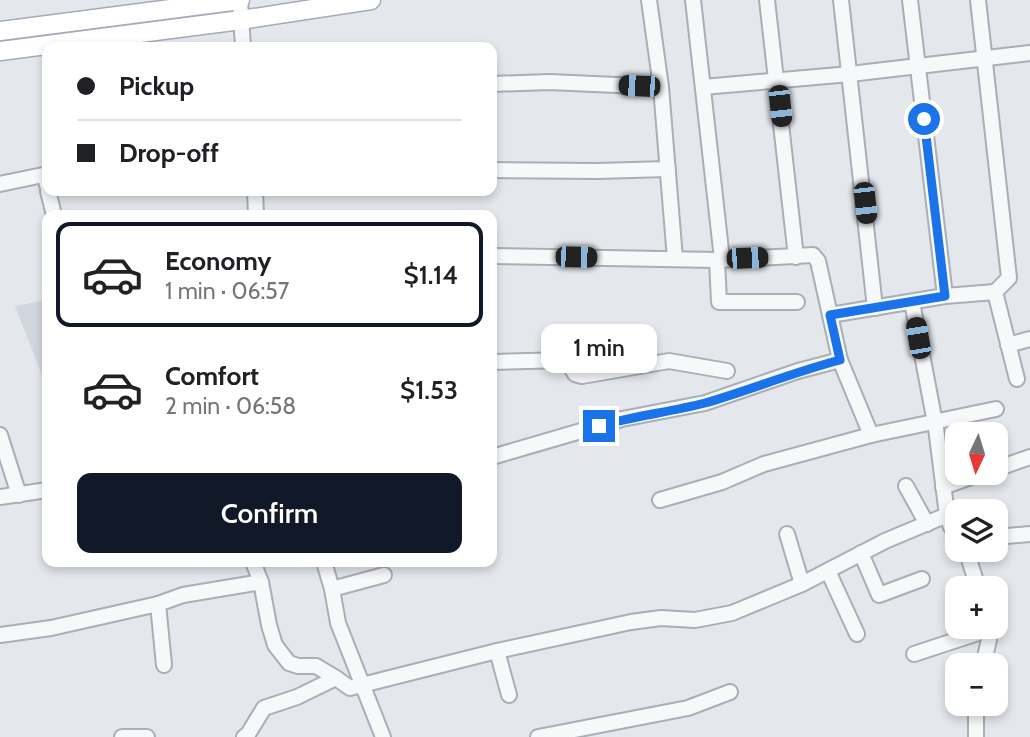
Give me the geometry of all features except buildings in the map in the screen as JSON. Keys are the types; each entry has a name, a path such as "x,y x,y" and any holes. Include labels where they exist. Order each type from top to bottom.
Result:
{"main road":[{"path":"0,31 138,6 240,0"},
{"path":"70,42 371,0"},
{"path":"0,51 42,46"}],"street":[{"path":"240,0 243,42"},
{"path":"649,0 661,87 675,259"},
{"path":"693,0 720,260 719,302 797,302"},
{"path":"767,0 796,257"},
{"path":"841,0 875,308"},
{"path":"910,0 945,296"},
{"path":"830,315 945,296 995,292 1009,278 978,0"},
{"path":"703,88 1030,53"},
{"path":"497,83 549,82 661,87"},
{"path":"497,170 668,169"},
{"path":"0,184 42,175"},
{"path":"497,256 720,260 813,255 818,261 840,360 871,435"},
{"path":"995,292 1017,379"},
{"path":"912,302 945,501"},
{"path":"1008,345 1030,339"},
{"path":"497,362 568,360 575,374 582,376 669,361 727,371"},
{"path":"497,456 622,419 705,403 797,371 840,360"},
{"path":"660,500 722,482 764,464 871,435 996,410"},
{"path":"0,435 19,495"},
{"path":"1008,465 1030,457"},
{"path":"943,487 949,485"},
{"path":"906,486 927,524"},
{"path":"0,497 42,491"},
{"path":"255,567 275,645 289,663 316,666 350,688 497,651 631,622 661,618 695,620 732,613 802,584 861,553 945,516"},
{"path":"787,534 802,584"},
{"path":"1008,536 1030,534"},
{"path":"861,553 879,596 922,579"},
{"path":"325,567 338,623 383,737"},
{"path":"828,571 857,634"},
{"path":"332,589 384,575"},
{"path":"0,635 51,628 158,604 183,595 261,582"},
{"path":"158,604 164,665"},
{"path":"914,654 987,630 989,640 986,653"},
{"path":"497,651 509,695"},
{"path":"244,737 264,708 335,678"},
{"path":"538,737 688,708 730,692"},
{"path":"976,716 976,737"},
{"path":"122,737 147,737"}],"shaded area":[{"path":"42,301 42,375 15,306"}],"route":[{"path":"599,426 705,403 797,371 840,360 830,315 945,296 924,119"}]}
